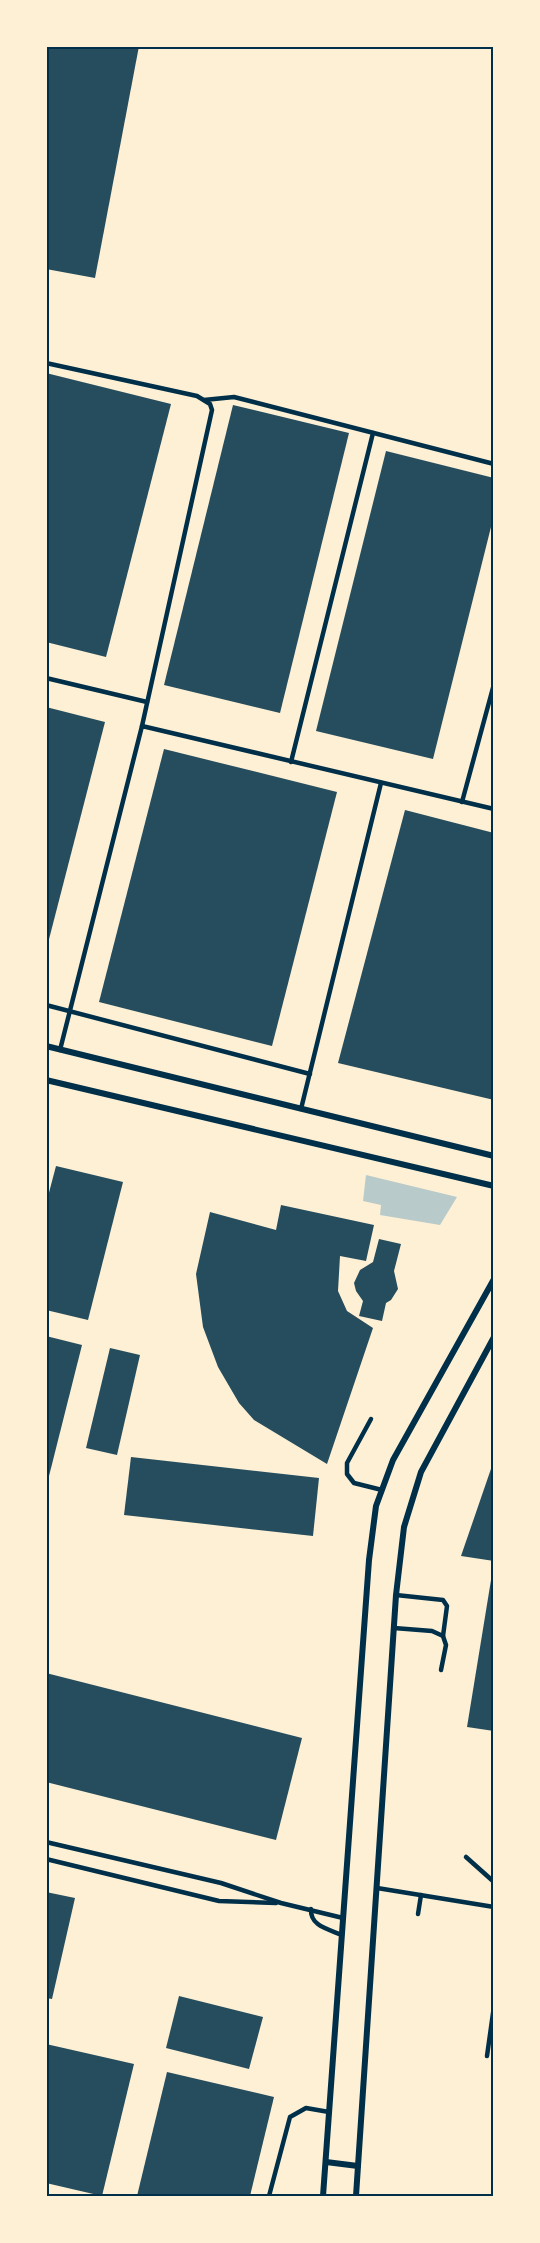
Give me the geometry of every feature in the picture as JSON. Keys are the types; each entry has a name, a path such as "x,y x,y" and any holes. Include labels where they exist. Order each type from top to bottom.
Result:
{"street":[{"path":"46,1046 494,1155"},
{"path":"46,1080 494,1186"},
{"path":"323,2196 369,1560 376,1506 393,1460 494,1280"},
{"path":"356,2196 396,1595 404,1527 421,1472 494,1337"},
{"path":"326,2162 358,2166"}],"lane":[{"path":"46,363 204,400 234,397 494,464"},
{"path":"60,1050 147,702 212,410 210,404 204,400"},
{"path":"291,762 374,433"},
{"path":"46,678 147,702"},
{"path":"462,802 494,684"},
{"path":"141,726 494,809"},
{"path":"301,1109 381,783"},
{"path":"46,1005 310,1074"},
{"path":"371,1419 347,1463 347,1474 354,1483 382,1490"},
{"path":"396,1595 443,1600 447,1606 443,1636 446,1645 441,1670"},
{"path":"394,1628 432,1631 443,1636"},
{"path":"46,1842 221,1883 281,1903 343,1918"},
{"path":"466,1857 494,1882"},
{"path":"46,1859 219,1901 281,1903"},
{"path":"377,1888 494,1907"},
{"path":"418,1914 421,1895"},
{"path":"311,1909 315,1923 342,1935"},
{"path":"487,2056 494,2006"},
{"path":"269,2196 290,2117 306,2109 329,2112"}],"shaded area":[{"path":"366,1175 457,1197 440,1225 380,1215 381,1205 363,1201"}],"building":[{"path":"46,46 139,46 95,278 46,269"},
{"path":"46,373 171,404 106,657 46,642"},
{"path":"233,405 349,433 280,713 164,685"},
{"path":"386,451 494,478 494,515 433,759 316,731"},
{"path":"46,707 105,722 47,947 46,947"},
{"path":"164,749 337,792 272,1046 99,1002"},
{"path":"405,810 494,833 494,1100 338,1063"},
{"path":"56,1166 123,1182 88,1320 46,1310 46,1204"},
{"path":"281,1205 374,1225 366,1261 340,1256 338,1291 347,1311 373,1328 327,1464 254,1420 239,1403 218,1367 203,1327 196,1274 210,1212 276,1230"},
{"path":"379,1239 401,1244 394,1271 398,1289 391,1300 386,1303 382,1321 359,1316 363,1301 354,1283 360,1270 373,1262"},
{"path":"46,1336 82,1345 47,1484 46,1484"},
{"path":"110,1348 140,1355 117,1455 86,1448"},
{"path":"131,1457 319,1478 313,1536 124,1515"},
{"path":"493,1463 494,1561 461,1556"},
{"path":"491,1580 494,1581 494,1731 467,1727"},
{"path":"46,1673 302,1738 276,1840 46,1782"},
{"path":"46,1892 75,1898 52,1999 46,1998"},
{"path":"179,1996 263,2017 249,2069 166,2048"},
{"path":"46,2044 134,2064 102,2196 46,2183"},
{"path":"167,2072 274,2097 250,2196 137,2196"}]}
